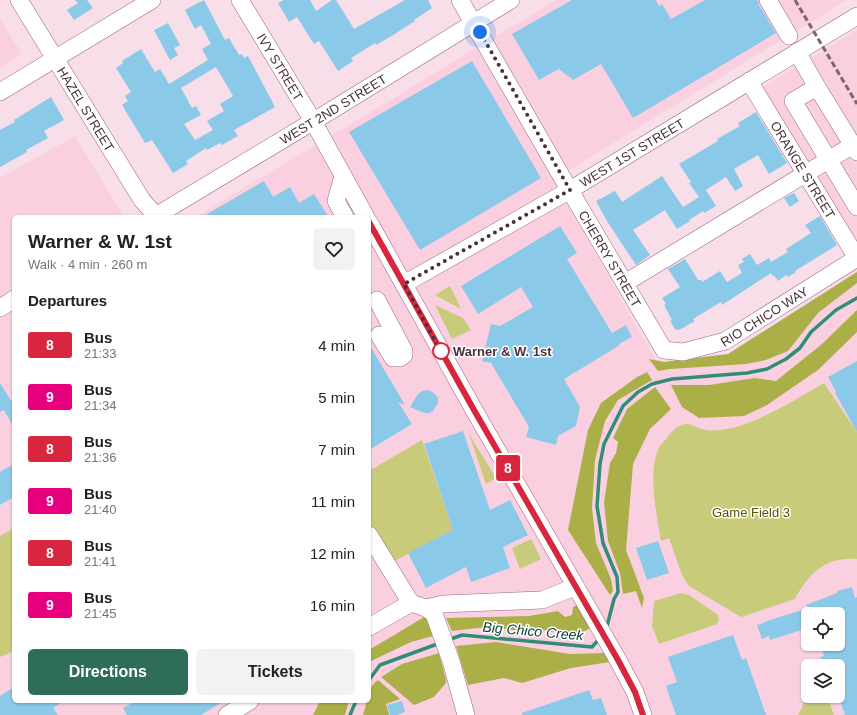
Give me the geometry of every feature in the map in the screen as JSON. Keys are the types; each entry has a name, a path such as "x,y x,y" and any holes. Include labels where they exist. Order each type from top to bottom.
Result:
{"street":[{"name":"HAZEL STREET","path":"19,0 142,200 153,215"},
{"path":"0,92 152,0"},
{"name":"IVY STREET","path":"240,0 313,121 365,215"},
{"name":"CHERRY STREET","path":"460,0 475,23 570,190 664,350"},
{"name":"WEST 2ND STREET","path":"158,215 511,0"},
{"path":"768,0 789,36"},
{"name":"WEST 1ST STREET","path":"404,284 570,190 857,16"},
{"path":"625,283 828,160 855,148 797,52"},
{"name":"ORANGE STREET","path":"750,81 857,258"},
{"path":"817,87 793,102 857,207"},
{"path":"344,176 336,201 344,215"},
{"path":"371,228 374,238 404,284 619,662 635,692 643,715"},
{"name":"RIO CHICO WAY","path":"664,350 683,352 725,341 857,258"},
{"path":"0,308 12,300"},
{"path":"377,300 404,351 404,355 400,358 393,358 379,335"},
{"path":"371,538 419,605 434,614 451,661 466,715"},
{"path":"371,626 419,605 542,600 576,587"},
{"path":"227,715 247,703"}],"shaded area":[{"path":"556,0 847,0 553,180 656,360 664,361 728,354 857,271 857,715 0,715 0,178 75,136 123,215 12,215 12,703 371,703 371,215 199,215"},
{"path":"0,19 22,54 0,68"},
{"path":"857,30 857,245 761,88"},
{"path":"857,272 857,283 818,313 788,351 766,360 746,364 658,371 649,359 664,362 728,354"},
{"path":"857,310 857,332 818,370 767,405 744,416 699,418 682,407 671,385 709,385 755,378 776,381 822,344"},
{"path":"647,372 652,380 618,400 605,421 595,460 592,508 596,543 611,579 613,591 610,595 568,530 588,430 601,403 637,377"},
{"path":"655,387 671,409 650,429 633,464 626,550 644,598 642,608 636,591 623,594 620,573 608,541 604,502 610,463 616,453 618,442 613,438 627,409"},
{"path":"577,605 590,628 577,636 538,629 520,631 487,627 452,631 446,618 529,616 558,611 565,617 572,615 573,607"},
{"path":"426,616 433,636 411,642 371,661 371,649"},
{"path":"496,642 570,654 604,653 610,662 571,668 522,683 504,678 468,685 456,646"},
{"path":"439,653 446,683 434,697 414,705 381,677 402,664"},
{"path":"378,680 400,699 386,704 389,715 363,715 366,703 371,703 371,688"},
{"path":"319,703 348,703 345,715 313,715"}],"green space":[{"path":"450,286 461,309 435,295"},
{"path":"435,305 463,318 471,330 452,339"},
{"name":"Game Field 3","path":"824,383 857,432 857,559 836,561 819,568 812,574 795,599 741,617 689,586 682,575 669,538 661,541 655,507 653,481 655,458 660,446 679,426 687,424 713,431 732,428 756,420"},
{"path":"469,434 496,478 486,484"},
{"path":"422,440 453,530 387,565 379,551 371,556 371,470"},
{"path":"12,529 12,652 0,657 0,536"},
{"path":"531,539 541,559 520,569 512,548"},
{"path":"681,593 689,595 717,614 719,619 717,624 659,644 652,626 654,601"},
{"path":"803,703 830,703 834,715 798,715"}],"building":[{"path":"75,0 87,0 93,8 74,20 67,10 78,3"},
{"path":"204,0 225,40 229,38 239,55 242,54 244,58 248,56 275,107 234,130 238,136 222,145 220,143 207,150 206,148 186,161 188,164 173,173 152,140 145,143 122,105 128,101 125,96 131,92 116,68 123,63 122,61 141,49 155,72 160,69 169,84 208,60 202,49 211,44 201,25 195,29 185,10","holes":["216,67 233,96 220,104 224,111 207,121 213,130 195,140 184,124 201,115 196,106 192,108 181,88"]},
{"path":"284,0 310,0 316,11 332,0 336,0 354,29 405,0 428,0 432,8 390,37 376,45 375,43 351,58 353,61 338,71 319,41 314,44 297,17 289,22 278,3"},
{"path":"572,0 656,0 659,6 662,4 671,19 705,0 758,0 759,5 776,33 633,118 601,64 573,80 559,69 539,80 512,34"},
{"path":"168,23 180,45 174,48 178,55 170,60 154,30"},
{"path":"472,61 541,178 420,250 349,132"},
{"path":"51,97 64,120 44,131 48,138 0,167 0,130 15,122 14,120"},
{"path":"756,112 787,163 769,174 758,155 734,169 743,186 735,191 726,177 706,190 716,206 704,213 703,211 677,229 665,210 633,230 650,255 636,265 607,221 596,201 615,191 622,202 662,176 683,207 699,197 689,183 691,182 679,164 718,141 717,139 740,126 738,123"},
{"path":"264,181 273,197 290,187 299,203 314,194 328,215 205,215"},
{"path":"794,193 799,201 790,207 784,198"},
{"path":"820,216 837,245 788,277 786,275 778,281 771,273 722,305 721,302 693,319 695,321 679,330 675,329 670,321 672,320 662,298 680,287 668,269 685,259 698,280 701,280 702,282 720,271 727,282 742,273 738,265 744,262 742,259 750,254 757,265 769,258 771,262 788,252 786,249 811,233 805,225"},
{"path":"560,226 577,253 567,259 612,333 626,325 632,337 564,379 580,407 576,426 558,436 556,445 526,437 529,427 491,363 482,361 491,324 500,326 533,307 521,287 478,314 461,286"},
{"path":"371,347 405,405 398,402 412,424 371,449"},
{"path":"857,361 857,432 835,393 836,392 828,377"},
{"path":"0,383 12,402 12,424 4,410 0,412"},
{"path":"427,390 431,391 438,398 438,403 433,411 424,413 410,407 418,394"},
{"path":"463,431 490,510 510,500 528,535 503,547 510,568 471,582 466,567 426,588 408,553 453,530 424,444"},
{"path":"12,465 12,498 0,505 0,472"},
{"path":"658,541 669,573 647,580 636,548"},
{"path":"852,587 855,598 857,597 857,715 845,715 841,703 845,703 845,659 821,659 820,657 824,656 822,651 845,651 845,607 807,607 806,605 837,593 837,591"},
{"path":"801,610 801,630 770,640 769,636 762,639 757,625"},
{"path":"733,635 742,660 746,658 766,715 676,715 666,686 677,682 668,657"},
{"path":"12,688 12,703 61,703 53,708 58,715 0,715 0,696"},
{"path":"589,690 593,700 601,698 607,715 522,715 522,713"},
{"path":"402,701 405,712 397,715 390,715 387,705"},
{"path":"132,703 221,703 201,715 127,715 123,708"}],"waterway":[{"name":"Big Chico Creek","path":"606,630 614,599 618,592 617,577 603,543 597,506 600,464 604,444 623,406 638,392 652,384 672,379 747,373 767,369 786,359 800,348 811,332 836,310 857,298"},
{"name":"Big Chico Creek","path":"448,640 462,635 592,647 600,638"},
{"name":"Big Chico Creek","path":"371,677 380,665 440,643"},
{"name":"Big Chico Creek","path":"350,715 355,703"}],"railway":[{"path":"795,0 857,104"}],"bus line":[{"name":"8","path":"371,226 474,410 618,660 635,692 643,715"}],"place":[{"name":"Warner & W. 1st","path":"441,351"}],"route":[{"path":"441,351 444,357 404,284 570,190 480,32"}]}
